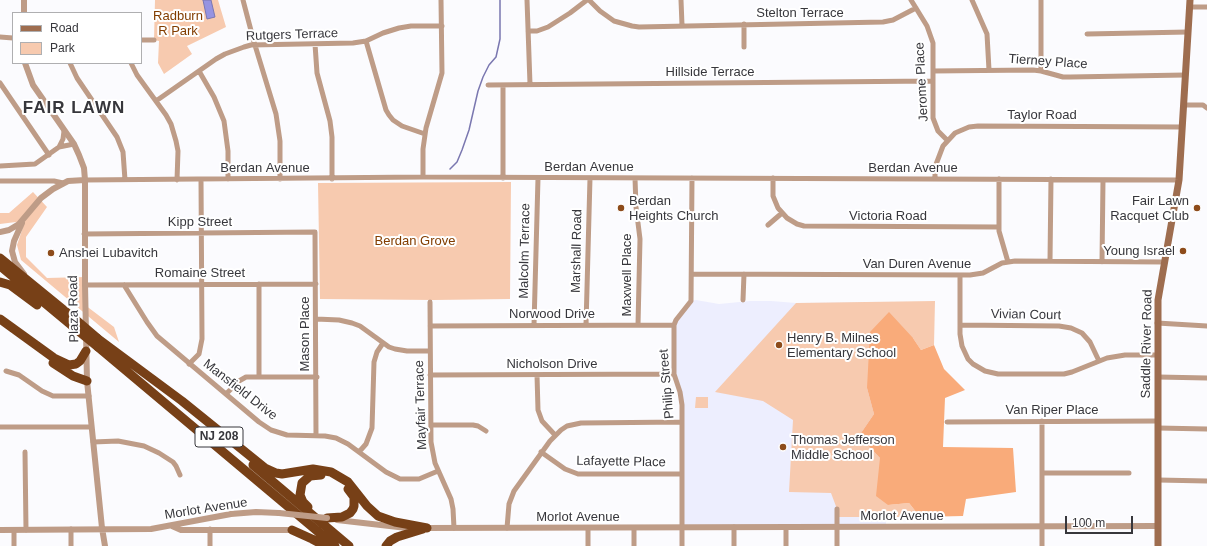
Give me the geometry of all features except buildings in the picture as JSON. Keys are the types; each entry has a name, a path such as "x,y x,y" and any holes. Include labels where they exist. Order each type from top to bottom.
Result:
{"highway":[{"name":"NJ 208","path":"0,258 31,283 76,327"},
{"name":"NJ 208","path":"0,266 97,342 337,542 349,546"},
{"path":"0,282 10,285 76,327"},
{"path":"0,319 54,358 69,365 76,364 83,359 86,351"},
{"path":"0,325 68,374 87,380"},
{"path":"97,342 182,402 265,468 282,474 313,470 325,470 331,472 348,482 366,506 378,516 395,522 427,528"},
{"path":"327,518 338,518 350,513 354,506 354,497 345,486 335,480 319,475 310,476 302,484 300,490 302,498 306,505 337,542"},
{"path":"386,546 390,541 397,537 427,528"},
{"path":"292,530 312,538 325,546"}],"main road":[{"name":"Saddle River Road","path":"1158,546 1158,300 1179,180 1190,4"}],"street":[{"path":"24,0 24,12"},
{"path":"243,0 278,122 280,141 280,179"},
{"path":"424,177 423,149 425,134 442,73 441,0"},
{"path":"527,0 530,84"},
{"path":"528,31 537,31 548,27 588,0"},
{"name":"Stelton Terrace","path":"588,0 606,16 622,24 639,27 883,22 893,20 916,8"},
{"path":"681,0 682,25"},
{"name":"Jerome Place","path":"911,0 930,34 933,43 934,123 938,131 947,140"},
{"path":"972,0 987,34 989,70"},
{"path":"1041,0 1041,71"},
{"path":"1190,4 1207,7"},
{"path":"744,24 744,47"},
{"name":"Rutgers Terrace","path":"156,101 225,54 244,47 255,45 353,43 366,41 383,33 399,28 411,26 442,26"},
{"path":"1087,34 1188,32"},
{"path":"0,37 12,38"},
{"path":"142,40 154,40"},
{"path":"366,41 389,116 392,120 402,126 425,134"},
{"path":"315,44 317,73 330,121 332,137 332,179"},
{"name":"Plaza Road","path":"25,64 29,78 36,90 74,144 82,161 85,180 84,234 87,380 92,442 105,546"},
{"path":"70,64 77,78 117,136 123,152 125,180"},
{"path":"132,64 166,116 174,133 178,151 177,180"},
{"path":"199,71 214,97 224,121 228,146 228,179"},
{"name":"Tierney Place","path":"933,71 1041,71 1070,77 1185,75"},
{"name":"Hillside Terrace","path":"488,85 933,81"},
{"path":"0,83 49,155"},
{"path":"502,85 503,178"},
{"path":"1184,105 1206,105"},
{"name":"Taylor Road","path":"947,140 961,130 978,126 1182,127"},
{"path":"0,166 35,164 59,147 63,139 64,131"},
{"path":"934,179 935,167 940,152 947,140"},
{"path":"59,147 74,144"},
{"name":"Berdan Avenue","path":"0,181 54,181 63,183 74,180 332,179 424,177 1179,180"},
{"name":"Malcolm Terrace","path":"534,325 538,178"},
{"name":"Marshall Road","path":"586,325 590,178"},
{"name":"Maxwell Place","path":"635,178 636,207 640,239 638,325"},
{"path":"674,325 676,320 691,301 692,178"},
{"name":"Victoria Road","path":"773,178 773,196 778,208 782,213 797,224 810,226 999,227"},
{"path":"189,364 199,354 202,344 201,179"},
{"path":"999,179 999,227 1008,262"},
{"path":"1050,262 1051,179"},
{"path":"1102,262 1103,180"},
{"path":"0,232 14,228 41,198 63,183"},
{"path":"768,225 782,213"},
{"path":"24,218 14,241 12,251 15,262 31,283"},
{"name":"Kipp Street","path":"84,234 315,232"},
{"name":"Mason Place","path":"315,232 316,436"},
{"name":"Van Duren Avenue","path":"692,274 977,275 1008,262 1164,262"},
{"path":"743,300 744,274"},
{"path":"960,275 960,325 962,346 968,359 979,368 991,373 1064,374 1099,361 1125,355 1157,355"},
{"path":"259,284 259,377"},
{"name":"Romaine Street","path":"85,285 316,284"},
{"name":"Mansfield Drive","path":"124,285 146,322 157,336 189,364 260,422 272,430 287,435 336,438 348,444 386,472 400,479 419,479 438,471"},
{"name":"Mayfair Terrace","path":"430,302 432,453 438,471 451,499 454,528"},
{"path":"316,319 339,320 352,323 366,330 389,347 401,351 430,351"},
{"path":"1157,323 1207,326"},
{"name":"Norwood Drive","path":"430,326 674,325"},
{"name":"Philip Street","path":"674,325 674,374 681,398 682,422 682,546"},
{"name":"Vivian Court","path":"960,325 1059,326 1071,328 1082,334 1090,342 1099,361"},
{"path":"359,452 366,444 372,428 374,362 377,352 383,343"},
{"path":"6,371 19,375 42,391 53,396 88,396"},
{"name":"Nicholson Drive","path":"430,375 674,374"},
{"path":"537,375 538,410 542,421 555,435"},
{"path":"226,394 243,379 259,377 316,377"},
{"path":"1158,377 1207,378"},
{"path":"1042,421 1042,546"},
{"name":"Van Riper Place","path":"947,422 1042,421 1158,425 1207,429"},
{"path":"507,528 509,504 514,490 555,435 567,426 581,423 682,422"},
{"path":"431,425 473,425 486,431"},
{"path":"0,427 91,427"},
{"path":"92,442 118,441 144,446 173,462 180,475"},
{"path":"25,452 26,530"},
{"name":"Lafayette Place","path":"541,452 565,469 578,474 682,474"},
{"path":"1042,473 1129,473"},
{"path":"1158,480 1207,481"},
{"path":"837,509 837,546"},
{"name":"Morlot Avenue","path":"0,530 71,530 102,528 141,529 172,526 231,514 256,512 327,518 384,526 427,528 1158,526"},
{"name":"Morlot Avenue","path":"172,526 181,530 206,531 210,529 292,530"},
{"path":"734,527 734,546"},
{"path":"786,527 786,546"},
{"path":"588,528 588,546"},
{"path":"634,528 634,546"},
{"path":"210,529 210,546"},
{"path":"14,530 14,546"},
{"path":"71,530 71,546"}],"shaded area":[{"path":"203,0 211,0 215,17 207,19"},
{"path":"696,300 719,304 750,301 796,303 885,302 886,527 682,527 681,398 676,380 674,325 691,301"},
{"path":"889,312 913,338 921,350 934,345 944,369 965,390 945,398 943,447 1013,448 1016,492 966,499 963,516 920,517 909,503 888,505 876,496 880,458 859,436 874,414 867,388 870,332"}],"green space":[{"name":"Radburn R Park","path":"155,0 218,0 226,27 187,46 192,54 164,74 158,63 159,41 154,40"},
{"name":"Berdan Grove","path":"511,182 510,299 320,299 318,183"},
{"path":"33,192 47,207 26,237 26,257 47,278 85,277 85,305 114,327 119,342 21,260 17,245 23,227 16,222 0,224 0,213 9,213"},
{"path":"935,301 934,345 921,350 913,338 867,388 874,414 859,436 880,458 888,505 909,503 920,517 837,517 837,509 831,493 789,492 793,420 763,401 715,392 796,303"},
{"path":"696,397 708,397 708,408 695,408"}],"waterway":[{"path":"450,169 457,162 462,150 483,77 489,65 496,57 500,39 500,0"}],"place":[{"name":"Berdan Heights Church","path":"621,208"},
{"name":"Fair Lawn Racquet Club","path":"1197,208"},
{"name":"Young Israel","path":"1183,251"},
{"name":"Anshei Lubavitch","path":"51,253"},
{"name":"Henry B. Milnes Elementary School","path":"779,345"},
{"name":"Thomas Jefferson Middle School","path":"783,447"}],"district":[{"name":"FAIR LAWN","path":"74,108"}]}
